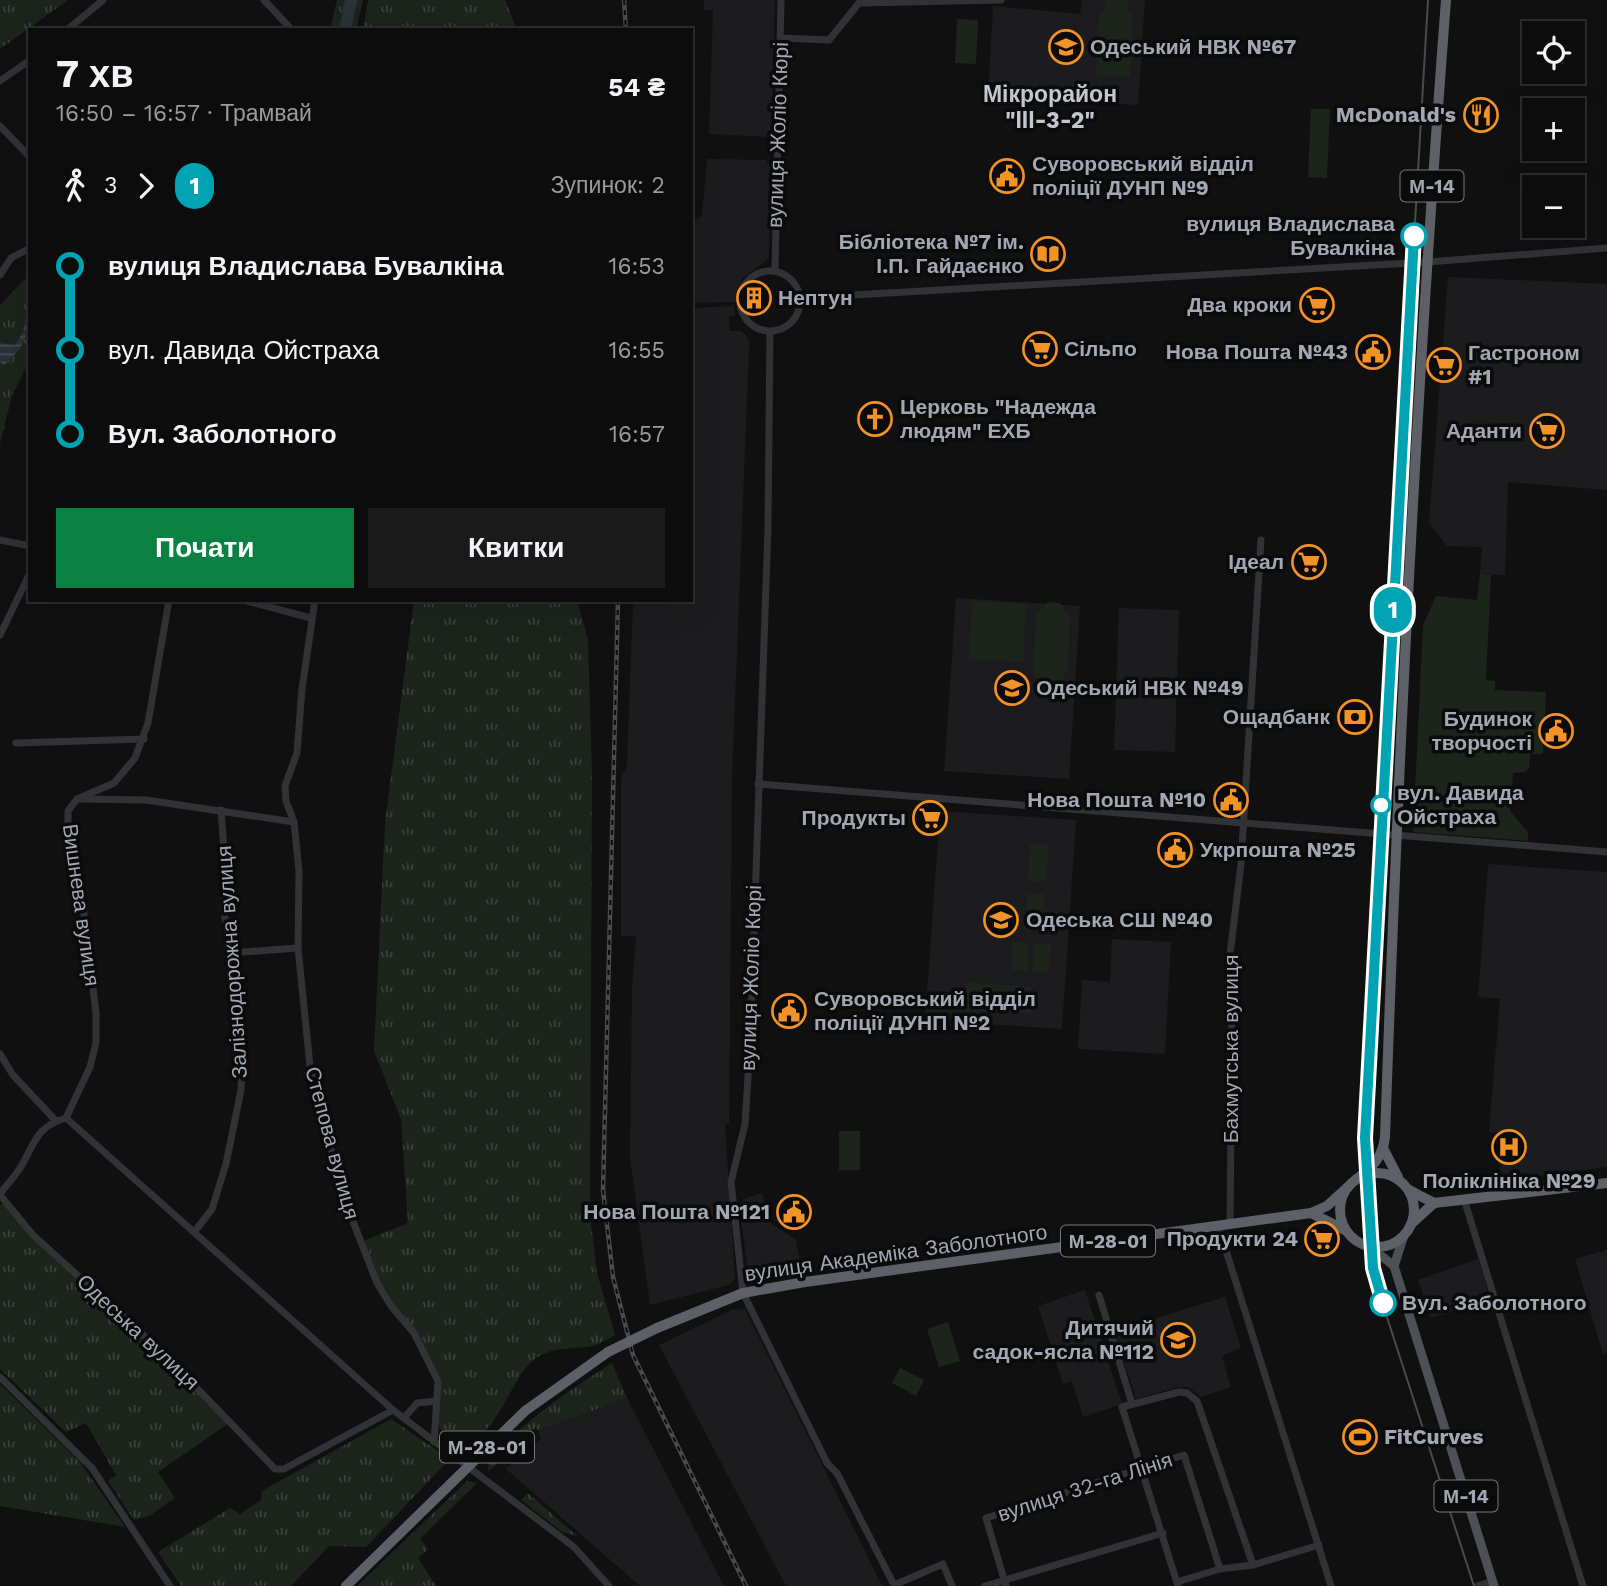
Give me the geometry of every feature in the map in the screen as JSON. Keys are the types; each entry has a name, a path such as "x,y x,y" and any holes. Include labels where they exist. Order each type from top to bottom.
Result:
{"highway":[{"name":"М-14","path":"1384,1150 1396,836 1428,262 1446,0"},
{"path":"1348,1233 1340,1210 1348,1187 1384,1150 1408,1190 1414,1213 1411,1224"},
{"path":"1357,1179 1381,1173 1401,1181"},
{"path":"1408,1190 1434,1203 1607,1183"},
{"name":"вулиця Академіка Заболотного","path":"467,1466 525,1411 608,1352 657,1328 743,1293 805,1282 1311,1213 1326,1206 1348,1187"},
{"path":"1311,1213 1369,1246 1386,1246 1404,1235 1411,1224 1434,1203"},
{"name":"М-28-01","path":"346,1586 467,1466"}],"main road":[{"path":"1369,1246 1394,1266 1404,1235"},
{"name":"М-14","path":"1394,1266 1493,1584"}],"street":[{"path":"69,28 103,0"},
{"path":"264,0 290,28"},
{"name":"вулиця Жоліо Кюрі","path":"775,270 781,0"},
{"path":"781,38 829,40 859,3 1001,0"},
{"path":"0,81 28,61"},
{"path":"0,126 28,155"},
{"path":"801,298 1428,262 1607,248"},
{"path":"0,275 11,258 28,249"},
{"path":"775,270 793,280 801,298 796,318 789,325 771,331 752,325 741,309 740,299 748,280 755,274 775,270"},
{"name":"вулиця Жоліо Кюрі","path":"771,331 768,527 745,1124 730,1182 743,1293 827,1462 836,1472 894,1585"},
{"path":"0,540 28,546"},
{"name":"Бахмутська вулиця","path":"1230,1224 1232,1027 1228,971 1243,822 1261,540"},
{"path":"0,635 28,577"},
{"name":"Вишнева вулиця","path":"66,1118 82,1087 96,1043 96,1013 68,811 77,799 114,783 135,758 144,739 169,602"},
{"path":"251,602 311,618"},
{"path":"294,822 286,801 285,786 297,752 315,602"},
{"path":"16,743 144,739"},
{"path":"758,784 1607,852"},
{"path":"77,799 146,800 294,822"},
{"name":"Залізнодорожна вулиця","path":"195,1231 212,1209 226,1164 241,1090 242,1054 224,910 225,865 220,810"},
{"name":"Степова вулиця","path":"294,822 299,871 298,948 310,1066 324,1128 354,1224 377,1283 420,1345 438,1381 434,1442"},
{"path":"230,953 298,948"},
{"path":"0,1054 13,1075 56,1121"},
{"path":"0,1195 22,1166 34,1137 56,1121 66,1118 393,1410 574,1547 609,1586"},
{"name":"Одеська вулиця","path":"0,1195 33,1235 161,1351 275,1469 284,1469 393,1410"},
{"path":"1464,1199 1583,1586"},
{"path":"1219,1225 1331,1586"},
{"path":"1099,1296 1132,1404"},
{"path":"0,1377 92,1468 170,1586"},
{"path":"1253,1565 1197,1401 1187,1393 1179,1392 1122,1407 1177,1584 1220,1569 1253,1565 1319,1545"},
{"path":"404,1419 417,1403 437,1401"},
{"name":"вулиця 32-га Лінія","path":"1005,1583 986,1518 1184,1455 1220,1569"},
{"path":"985,1586 1005,1583 1163,1533"},
{"path":"894,1585 943,1564 952,1586"},
{"path":"1476,1586 1493,1584"}],"shaded area":[{"path":"704,0 775,0 771,137 709,134 713,10 704,10"},
{"name":"Одеський НВК №67","path":"1082,0 1145,0 1138,105 988,97 993,6 1080,14"},
{"path":"707,159 767,160 767,164 771,164 769,258 742,279 736,302 693,303 693,222 702,215"},
{"path":"1448,277 1607,284 1607,490 1508,482 1505,575 1480,574 1482,547 1447,546 1429,523"},
{"path":"734,306 735,315 729,316 730,331 742,331 749,340 732,779 729,1123 725,1124 735,1279 729,1285 650,1305 630,1158 632,987 636,936 621,936 621,779 627,765 633,602 693,602 693,308"},
{"path":"28,310 26,336 18,351 4,365 0,362 0,343 15,345 23,332"},
{"name":"Одеський НВК №49","path":"956,598 1080,606 1069,779 944,771"},
{"path":"1119,608 1179,610 1175,752 1114,750"},
{"name":"Одеська СШ №40","path":"940,811 1076,820 1062,1029 925,1020"},
{"path":"1488,864 1607,872 1607,1167 1499,1181 1503,1133 1489,1132 1500,999 1478,997"},
{"path":"1112,939 1171,942 1165,1054 1078,1049 1082,980 1110,982"},
{"path":"762,1193 771,1223 796,1240 801,1266 753,1273 747,1264 739,1206 744,1199"},
{"path":"1607,1250 1607,1352 1603,1354 1575,1259"},
{"path":"1478,1259 1488,1291 1477,1295 1480,1302 1431,1318 1418,1280"},
{"path":"1085,1290 1122,1404 1083,1417 1072,1381 1063,1384 1038,1306"},
{"name":"Дитячий садок-ясла №112","path":"1225,1297 1241,1348 1222,1356 1231,1387 1201,1397 1188,1387 1174,1388 1136,1399 1114,1331"},
{"path":"745,1309 882,1586 786,1586 659,1345 732,1310"},
{"path":"627,1398 724,1586 640,1586 506,1469 541,1438 538,1431"}],"green space":[{"path":"0,0 68,0 28,28 0,49"},
{"path":"337,0 363,0 356,28 330,28"},
{"path":"344,0 356,0 350,28 341,28"},
{"path":"368,0 505,0 516,28 363,28"},
{"path":"1105,0 1128,0 1127,12 1133,13 1130,77 1096,75 1099,12 1120,12 1105,11"},
{"path":"957,19 978,20 976,64 955,63"},
{"path":"1311,109 1330,109 1327,178 1308,177"},
{"path":"28,276 28,363 12,396 0,443 0,305"},
{"path":"1480,574 1491,575 1486,680 1495,681 1495,690 1546,692 1543,754 1530,754 1529,768 1525,772 1513,773 1510,811 1528,832 1528,841 1413,832 1423,625 1436,596 1477,600"},
{"path":"972,601 1026,604 1023,662 969,659"},
{"path":"414,602 578,602 588,640 592,775 590,1217 597,1273 615,1335 596,1345 554,1351 538,1357 521,1374 485,1431 473,1440 460,1443 444,1439 436,1417 439,1388 414,1333 391,1306 361,1242 408,1223 401,1119 374,1051 385,823"},
{"path":"1048,602 1060,603 1070,618 1068,667 1064,678 1050,685 1035,677 1033,667 1036,615"},
{"path":"1030,844 1049,845 1046,881 1028,881"},
{"path":"1027,894 1044,894 1042,931 1026,931"},
{"path":"1012,942 1029,943 1028,971 1011,970"},
{"path":"1034,943 1051,944 1049,972 1032,972"},
{"path":"966,982 1032,987 1031,1014 964,1010"},
{"path":"839,1131 860,1131 860,1170 839,1170"},
{"path":"6,1203 33,1235 232,1421 158,1472 175,1498 149,1516 134,1520 108,1481 116,1475 86,1423 66,1432 0,1369 0,1205"},
{"path":"948,1322 960,1361 939,1367 927,1329"},
{"path":"612,1363 627,1398 538,1431 536,1427 488,1472 489,1461 516,1433 563,1396"},
{"path":"900,1368 924,1380 916,1396 892,1383"},
{"path":"0,1384 80,1462 125,1527 0,1506"},
{"path":"391,1419 441,1453 445,1464 366,1547 329,1546 291,1586 181,1586 158,1552 230,1508 240,1514 261,1500 262,1491"},
{"path":"467,1481 477,1483 420,1539 428,1549 418,1558 436,1586 357,1586"},
{"path":"528,1493 577,1536 562,1532 521,1500"}],"waterway":[{"path":"345,28 351,0"}],"tram line":[{"path":"1428,0 1381,805 1365,1152 1374,1277 1474,1586"},
{"name":"1","path":"1383,1303 1373,1268 1365,1138 1414,236"}],"railway":[{"path":"624,0 626,28"},
{"path":"618,602 603,1190 613,1277 633,1355 746,1586"}],"place":[{"name":"Одеський НВК №67","path":"1066,47"},
{"name":"McDonald's","path":"1481,115"},
{"name":"Суворовський відділ поліції ДУНП №9","path":"1007,176"},
{"name":"вулиця Владислава Бувалкіна","path":"1414,236"},
{"name":"Бібліотека №7 ім. І.П. Гайдаєнко","path":"1048,254"},
{"name":"Нептун","path":"754,298"},
{"name":"Два кроки","path":"1317,305"},
{"name":"Сільпо","path":"1040,349"},
{"name":"Нова Пошта №43","path":"1373,352"},
{"name":"Гастроном #1","path":"1444,365"},
{"name":"Церковь \"Надежда людям\" ЕХБ","path":"875,419"},
{"name":"Аданти","path":"1547,431"},
{"name":"Ідеал","path":"1309,562"},
{"name":"Одеський НВК №49","path":"1012,688"},
{"name":"Ощадбанк","path":"1355,717"},
{"name":"Будинок творчості","path":"1556,731"},
{"name":"Нова Пошта №10","path":"1231,800"},
{"name":"вул. Давида Ойстраха","path":"1381,805"},
{"name":"Продукты","path":"930,818"},
{"name":"Укрпошта №25","path":"1175,850"},
{"name":"Одеська СШ №40","path":"1001,920"},
{"name":"Суворовський відділ поліції ДУНП №2","path":"789,1011"},
{"name":"Поліклініка №29","path":"1509,1147"},
{"name":"Нова Пошта №121","path":"794,1212"},
{"name":"Продукти 24","path":"1322,1239"},
{"name":"Вул. Заболотного","path":"1383,1303"},
{"name":"Дитячий садок-ясла №112","path":"1178,1340"},
{"name":"FitCurves","path":"1360,1437"}],"district":[{"name":"Мікрорайон \"ІІІ-3-2\"","path":"1050,107"}]}
